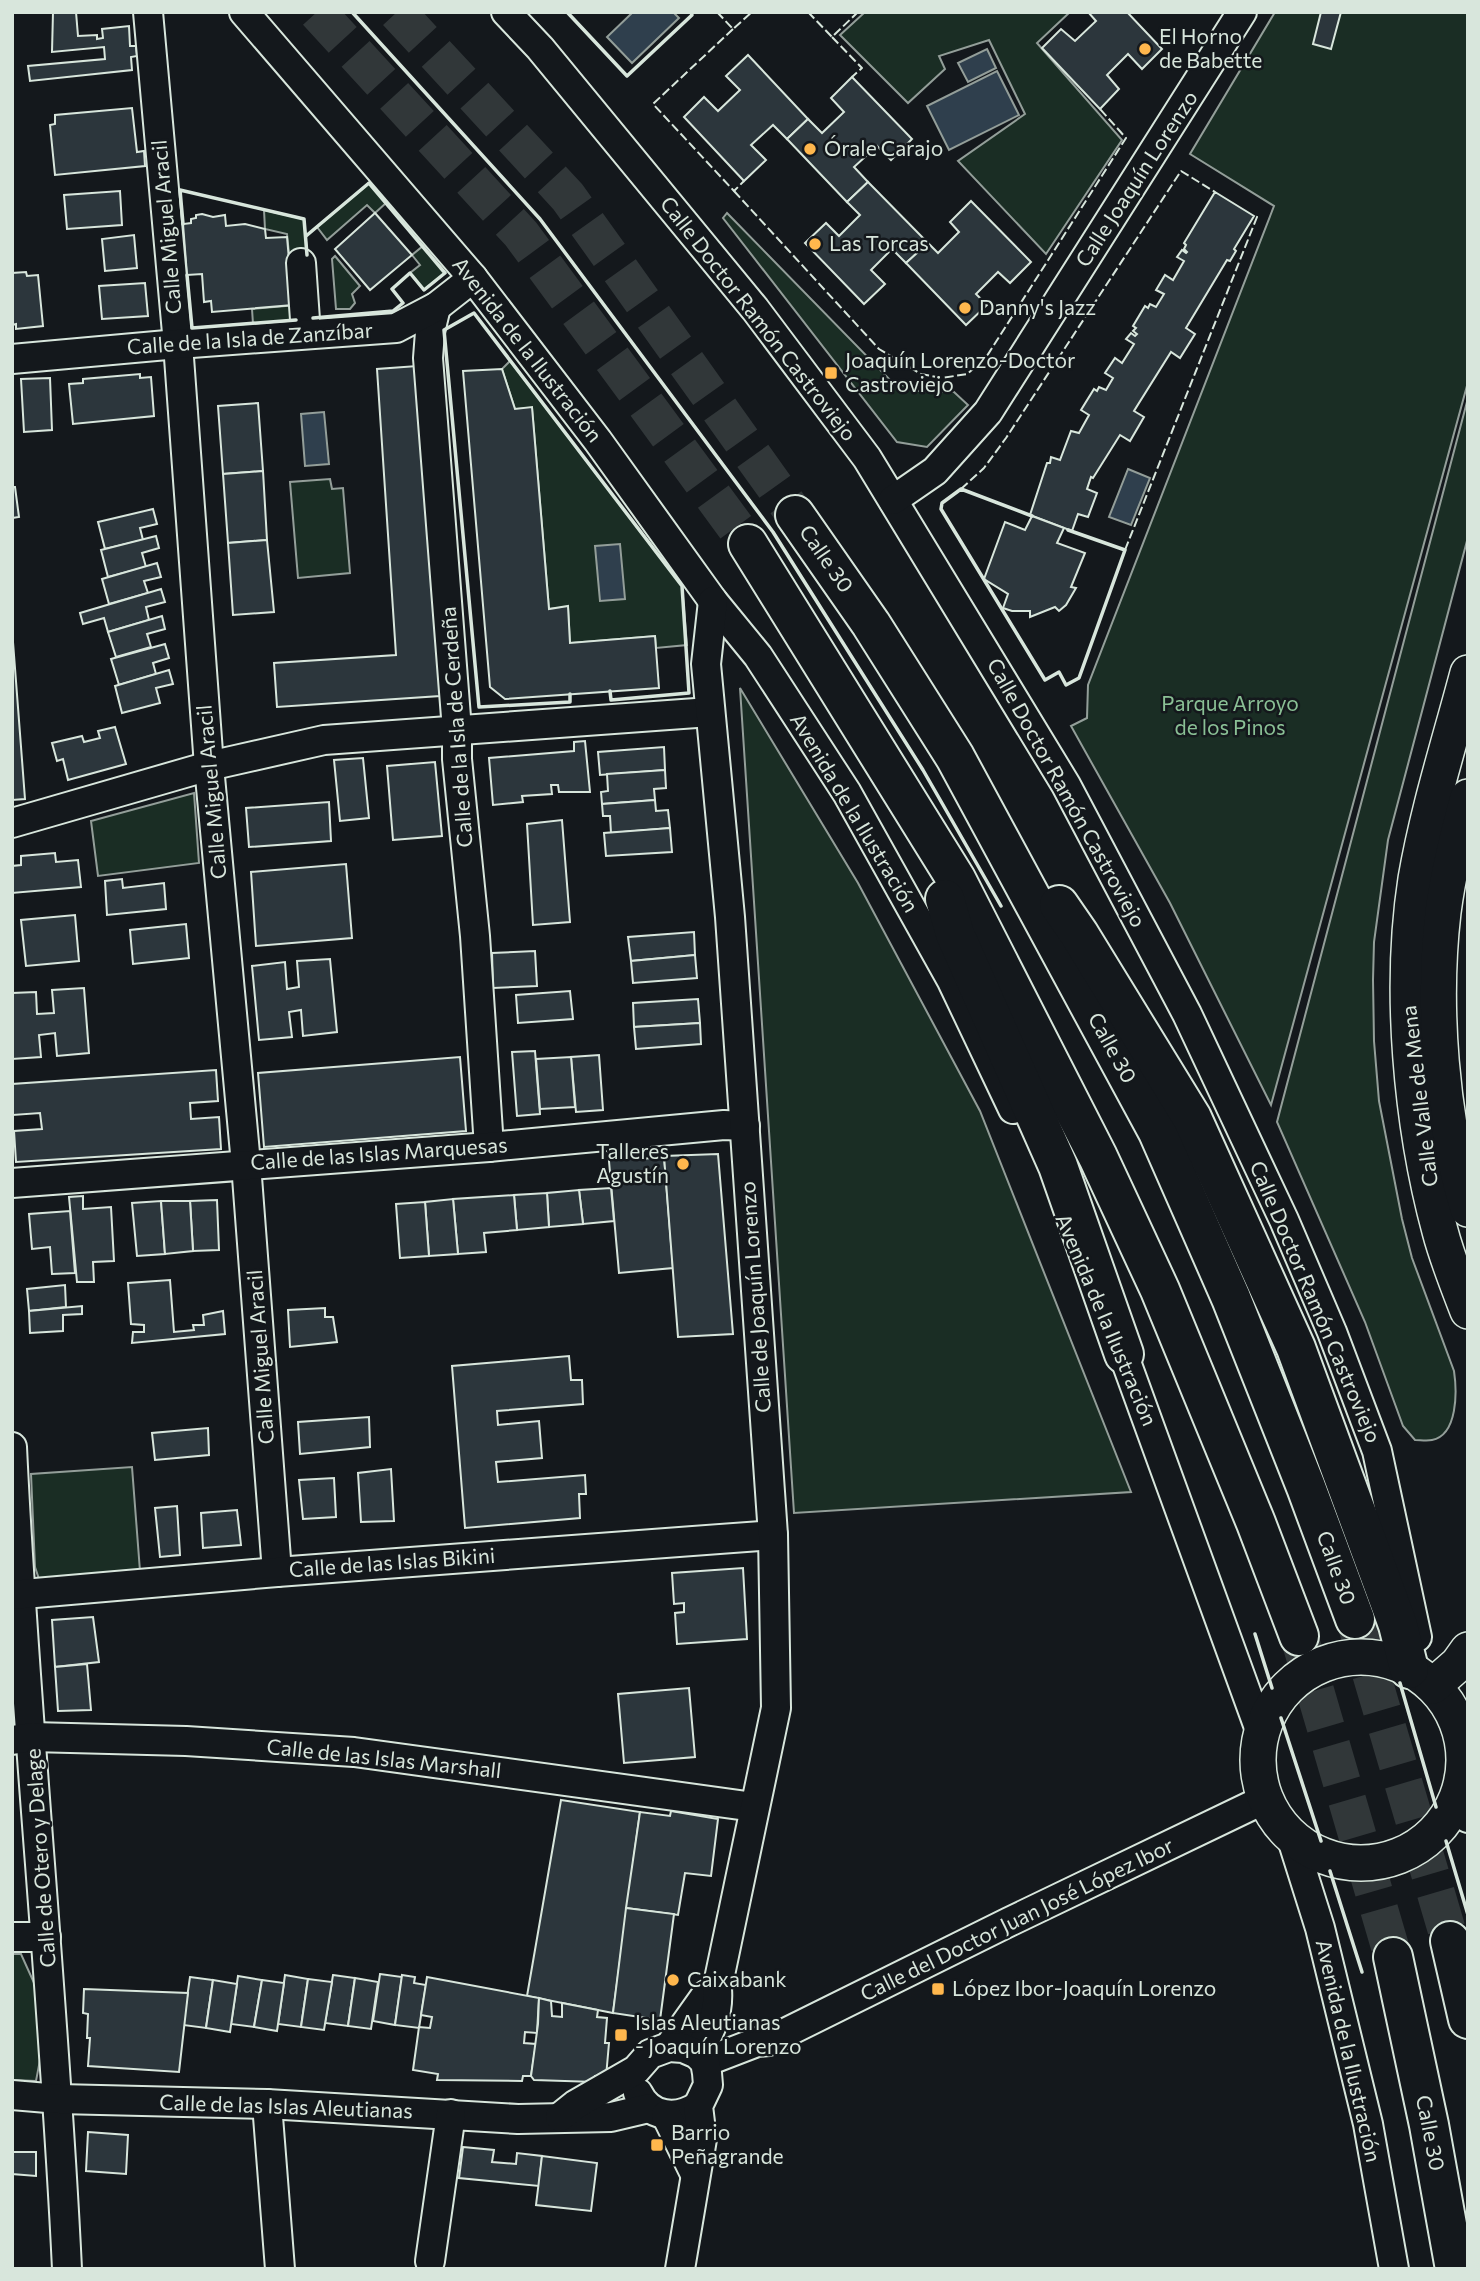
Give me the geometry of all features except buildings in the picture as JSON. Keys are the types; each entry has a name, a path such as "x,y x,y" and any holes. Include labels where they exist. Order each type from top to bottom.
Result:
{"highway":[{"name":"Calle 30","path":"795,515 871,624 956,757 1158,1132 1230,1298 1306,1487 1355,1619"},
{"path":"748,544 956,879 1098,1157 1160,1290 1256,1523 1298,1636"},
{"path":"956,757 1079,934 1192,1118 1296,1348 1398,1625 1423,1679"},
{"path":"926,829 955,934 1058,1167 1124,1354"},
{"path":"1450,1941 1468,2019"},
{"name":"Calle 30","path":"1392,1957 1429,2125 1455,2269"}],"main road":[{"name":"Calle Valle de Mena","path":"1468,673 1422,843 1411,926 1408,1008 1416,1099 1431,1195 1441,1234 1468,1311"},
{"name":"Calle Valle de Mena","path":"1468,797 1443,913 1440,996 1444,1087 1450,1129 1468,1209"},
{"path":"1423,1679 1458,1664 1468,1650"},
{"path":"1361,1657 1377,1658 1423,1679 1449,1706 1464,1730 1464,1796 1438,1830 1423,1843 1386,1861 1366,1864 1335,1860 1307,1849 1290,1836 1265,1799 1259,1778 1258,1755 1261,1733 1267,1717 1286,1689 1298,1678 1328,1662 1361,1657"}],"street":[{"name":"Calle Miguel Aracil","path":"148,12 178,344 209,766 246,1164 277,1572"},
{"name":"Avenida de la Ilustración","path":"244,12 473,278 598,441 713,601 758,656 847,793 952,981 1044,1175 1124,1354 1261,1733"},
{"name":"Calle Doctor Ramón Castroviejo","path":"506,12 540,48 755,309 867,458 1018,703 1107,860 1187,1014 1284,1220 1332,1332 1377,1451 1423,1679"},
{"name":"Calle Joaquín Lorenzo","path":"893,500 935,471 988,412 1242,12"},
{"path":"301,263 306,334"},
{"name":"Calle de la Isla de Zanzíbar","path":"12,359 396,328 436,307 473,278"},
{"name":"Calle de la Isla de Cerdeña","path":"436,307 428,358 457,759 475,936 489,1147"},
{"name":"Calle de Joaquín Lorenzo","path":"702,2077 718,2005 717,1989 776,1708 773,1535 730,917 706,664 713,601"},
{"path":"706,664 724,648 737,646 758,656"},
{"path":"12,823 209,766 324,740 710,712"},
{"name":"Calle de las Islas Marquesas","path":"12,1183 489,1147 724,1125 745,1126"},
{"name":"Calle de Otero y Delage","path":"12,1447 16,1595 28,1713 22,1739 46,1937 59,2099 67,2269"},
{"name":"Calle de las Islas Bikini","path":"16,1595 277,1572 773,1535"},
{"name":"Calle de las Islas Marshall","path":"22,1739 186,1741 354,1752 754,1807"},
{"name":"Calle del Doctor Juan José López Ibor","path":"702,2077 761,2052 769,2041 1265,1799"},
{"name":"Avenida de la Ilustración","path":"1290,1836 1320,1928 1368,2124 1394,2269"},
{"path":"12,1937 46,1937"},
{"path":"669,2047 706,1995 717,1989"},
{"path":"561,2117 575,2105 636,2070 650,2054 669,2047 683,2048 702,2077 702,2138 680,2269"},
{"path":"636,2070 638,2092 658,2112 695,2174"},
{"name":"Calle de las Islas Aleutianas","path":"12,2095 59,2099 267,2104 518,2119 611,2117 689,2112 702,2077"},
{"path":"267,2104 280,2269"},
{"path":"430,2261 451,2114"}],"green space":[{"path":"865,12 1070,12 1037,43 1122,140 1046,254 958,161 1025,114 989,40 939,56 945,69 908,103 840,35"},
{"name":"Parque Arroyo de los Pinos","path":"1275,12 1468,12 1468,382 1271,1105 1170,903 1071,726 1087,718 1088,685 1274,206 1190,154"},
{"path":"369,183 386,203 375,213 367,205 327,240 317,227"},
{"path":"264,210 304,219 308,262 290,264 287,234 265,229"},
{"path":"727,213 891,381 919,391 954,392 968,405 927,447 897,442 723,218"},
{"path":"423,246 445,273 424,290 410,273 420,265 412,255"},
{"path":"335,256 360,286 352,294 355,303 350,309 336,309 332,259"},
{"path":"297,305 298,320 253,324 252,309"},
{"path":"510,361 682,586 687,645 656,648 655,636 570,643 568,607 549,609 532,408 515,409 502,369"},
{"path":"1468,398 1468,537 1388,840 1374,942 1374,1041 1379,1101 1412,1258 1455,1380 1454,1411 1447,1430 1432,1440 1415,1440 1403,1426 1365,1322 1277,1122"},
{"path":"330,479 332,489 343,488 350,573 298,578 290,482"},
{"path":"740,688 858,883 980,1111 1131,1492 794,1513"},
{"path":"194,793 199,863 98,876 91,821"},
{"path":"132,1467 140,1571 39,1579 35,1567 31,1474"},
{"path":"12,1954 21,1954 35,1985 40,2060 36,2081 12,2080"}],"water":[{"path":"633,12 673,12 679,18 632,63 607,37"},
{"path":"987,49 996,68 968,82 958,63"},
{"path":"997,71 1019,115 949,150 927,106"},
{"path":"324,412 329,464 305,466 301,414"},
{"path":"1128,469 1150,478 1131,525 1109,517"},
{"path":"620,544 625,599 600,601 595,546"}],"tunnel":[{"path":"317,12 521,234 748,544"},
{"path":"397,12 568,197 795,515"},
{"path":"1355,1619 1450,1941"},
{"path":"1299,1636 1393,1957"}],"fence":[{"path":"717,12 733,29 752,12"},
{"path":"808,12 832,37 858,12"},
{"path":"733,29 653,104 734,191 744,181"},
{"path":"832,37 862,68 852,77"},
{"path":"734,191 879,349 921,374 942,378 967,374 985,359 1126,138 1100,109"},
{"path":"961,489 984,468 1006,438 1181,171 1215,192"},
{"path":"1125,550 1257,217 1254,216"}],"wall":[{"path":"352,12 540,219 773,532 923,770 1001,906"},
{"path":"567,12 627,76 692,15 691,12"},
{"path":"306,236 369,183 445,273 424,290 410,273 392,289 403,303 393,311 313,318"},
{"path":"183,224 180,190 304,219 307,255"},
{"path":"187,275 192,328 296,320"},
{"path":"570,694 570,702 479,707 444,330 474,313 682,586 689,693 611,700 610,691"},
{"path":"1032,516 961,489 942,503 941,509 1045,680 1059,672 1066,685 1079,678 1125,550 1068,530"},
{"path":"1255,1634 1272,1688"},
{"path":"1400,1683 1436,1807"},
{"path":"1281,1718 1321,1841"},
{"path":"1446,1841 1468,1915"},
{"path":"1330,1871 1362,1972"}],"place":[{"name":"El Horno de Babette","path":"1145,49"},
{"name":"Órale Carajo","path":"810,149"},
{"name":"Las Torcas","path":"815,244"},
{"name":"Danny's Jazz","path":"965,308"},
{"name":"Joaquín Lorenzo-Doctor Castroviejo","path":"831,373"},
{"name":"Talleres Agustín","path":"683,1164"},
{"name":"Caixabank","path":"673,1980"},
{"name":"López Ibor-Joaquín Lorenzo","path":"938,1989"},
{"name":"Islas Aleutianas - Joaquín Lorenzo","path":"621,2035"},
{"name":"Barrio Peñagrande","path":"657,2145"}]}
